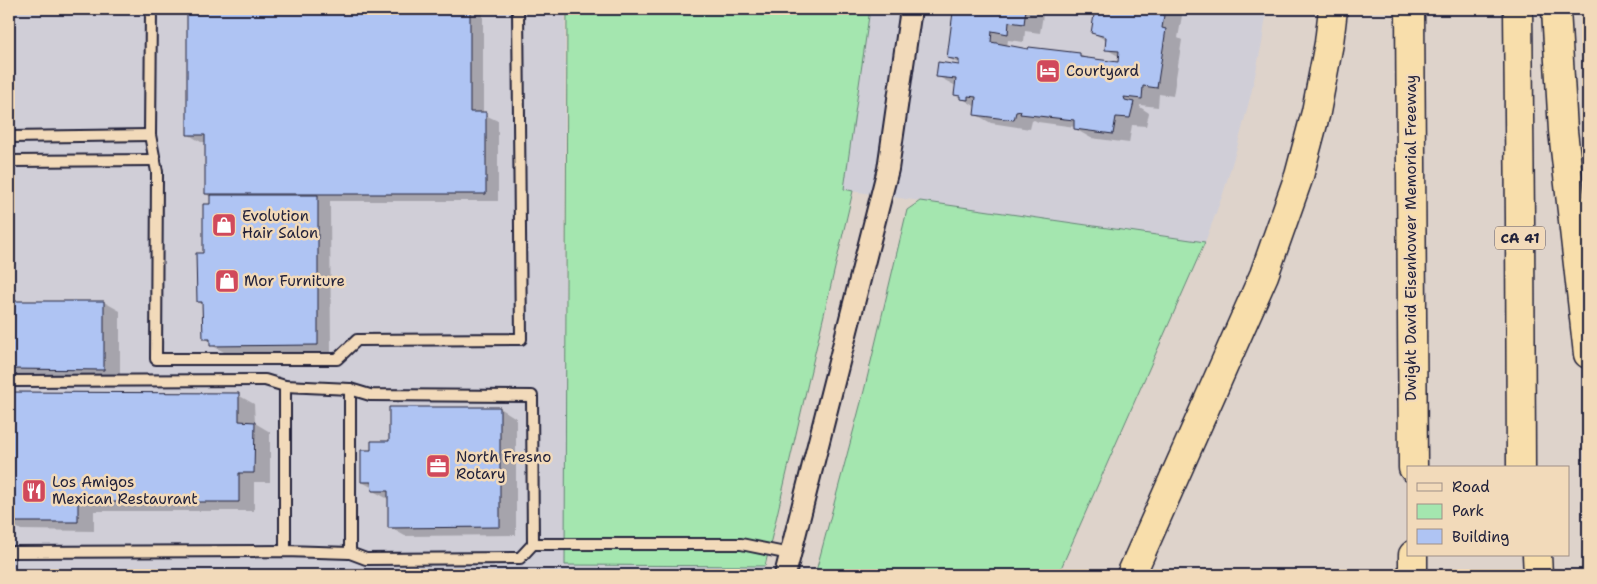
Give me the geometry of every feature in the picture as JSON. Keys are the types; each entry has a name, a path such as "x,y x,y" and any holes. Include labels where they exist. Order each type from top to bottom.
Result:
{"highway":[{"path":"1131,575 1264,275 1298,176 1313,122 1333,9"},
{"name":"Dwight David Eisenhower Memorial Freeway","path":"1410,9 1413,466"},
{"name":"CA 41","path":"1518,9 1521,466"},
{"path":"1556,9 1562,131 1588,354"},
{"path":"1520,221 1532,466"},
{"path":"1413,556 1414,575"},
{"path":"1521,556 1521,575"},
{"path":"1537,556 1538,575"}],"street":[{"path":"785,575 888,169 910,9"}],"lane":[{"path":"151,9 150,134 155,160 157,218 156,359 337,358 357,340 521,339 518,9"},
{"path":"9,137 150,134"},
{"path":"9,161 155,160"},
{"path":"9,381 265,380 285,386 350,389 370,395 532,396 533,544 520,558 366,559 350,553 285,551 9,552"},
{"path":"285,386 285,551"},
{"path":"350,389 350,553"},
{"path":"533,544 741,544 790,554"}],"shaded area":[{"path":"9,9 565,9 565,565 765,566 762,575 9,575"},
{"path":"870,9 1267,9 1262,43 1238,144 1223,194 1205,242 844,190"}],"green space":[{"path":"567,9 870,9 844,189 853,191 765,566 565,565"},
{"path":"920,201 1205,242 1058,575 815,575 864,391 907,210"}],"building":[{"path":"187,9 470,9 470,112 486,112 486,194 205,194 205,135 187,135"},
{"name":"Courtyard","path":"962,9 1026,9 1024,24 1009,22 1008,34 992,31 991,42 1028,49 1029,47 1080,53 1080,57 1118,62 1119,51 1105,50 1106,37 1091,33 1095,9 1165,9 1162,28 1166,29 1157,88 1143,86 1142,99 1124,97 1125,100 1134,102 1130,118 1116,117 1113,134 1074,129 1074,120 1020,114 1021,111 1016,112 1014,120 974,115 976,97 968,96 968,100 960,99 960,96 954,95 956,79 936,77 938,62 959,65 959,60 947,58 953,12 962,13"},
{"path":"210,195 318,195 318,345 210,346 210,339 203,339 202,302 197,302 196,253 203,253 203,204 210,204"},
{"path":"9,301 104,301 104,370 9,369"},
{"path":"9,392 239,393 239,421 255,422 254,473 239,473 239,502 78,502 78,522 9,522"},
{"path":"389,407 500,407 500,527 388,528 388,491 372,491 371,482 361,482 361,450 371,450 371,441 389,441"}],"place":[{"name":"Courtyard","path":"1048,71"},
{"name":"Evolution Hair Salon","path":"224,225"},
{"name":"Mor Furniture","path":"227,281"},
{"name":"North Fresno Rotary","path":"438,466"},
{"name":"Los Amigos Mexican Restaurant","path":"34,491"}]}
